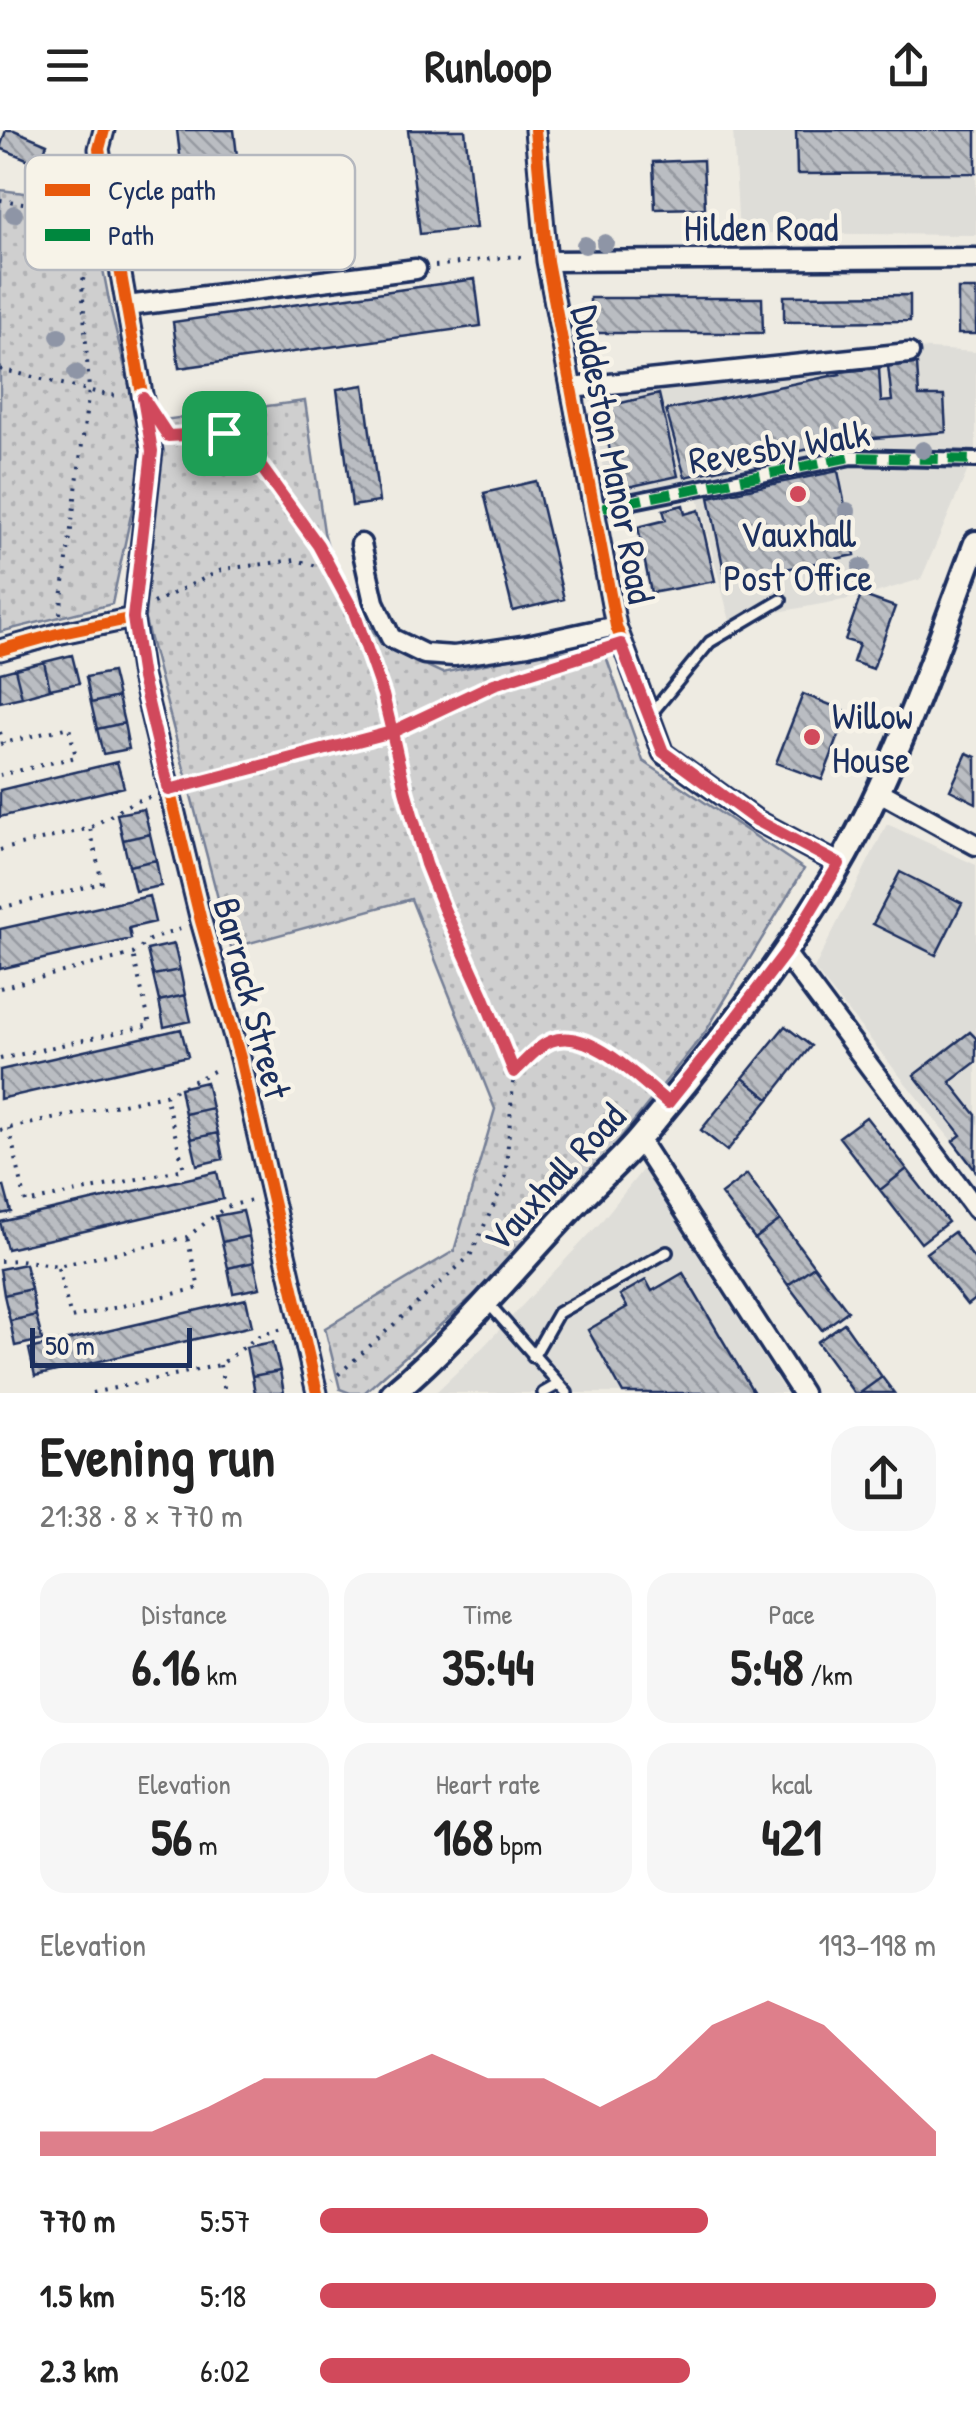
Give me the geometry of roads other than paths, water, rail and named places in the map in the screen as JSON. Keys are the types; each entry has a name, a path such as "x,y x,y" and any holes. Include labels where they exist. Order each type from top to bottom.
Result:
{"main road":[{"name":"Vauxhall Road","path":"393,1393 488,1302 577,1202 639,1140 785,953 878,790 976,543"}],"street":[{"name":"Barrack Street","path":"100,155 104,130"},
{"name":"Duddeston Manor Road","path":"535,130 548,261 618,635 663,752 756,820 839,864"},
{"name":"Hilden Road","path":"548,261 976,258"},
{"path":"127,306 416,268"},
{"name":"Barrack Street","path":"120,270 152,451 133,618 142,678 201,922 240,1058 317,1393"},
{"path":"571,388 908,353"},
{"name":"Revesby Walk","path":"594,508 851,458 976,460"},
{"path":"361,544 374,602 391,638 424,654 454,656 618,635"},
{"path":"0,650 133,618"},
{"path":"878,790 976,845"},
{"path":"785,953 976,1208"},
{"path":"639,1140 802,1393"}],"lane":[{"path":"649,716 710,642 781,600"},
{"path":"534,1357 558,1312 667,1252"},
{"path":"488,1302 567,1393"},
{"path":"543,1393 559,1384"}],"place":[{"name":"Vauxhall Post Office","path":"798,494"},
{"name":"Willow House","path":"812,737"}]}
